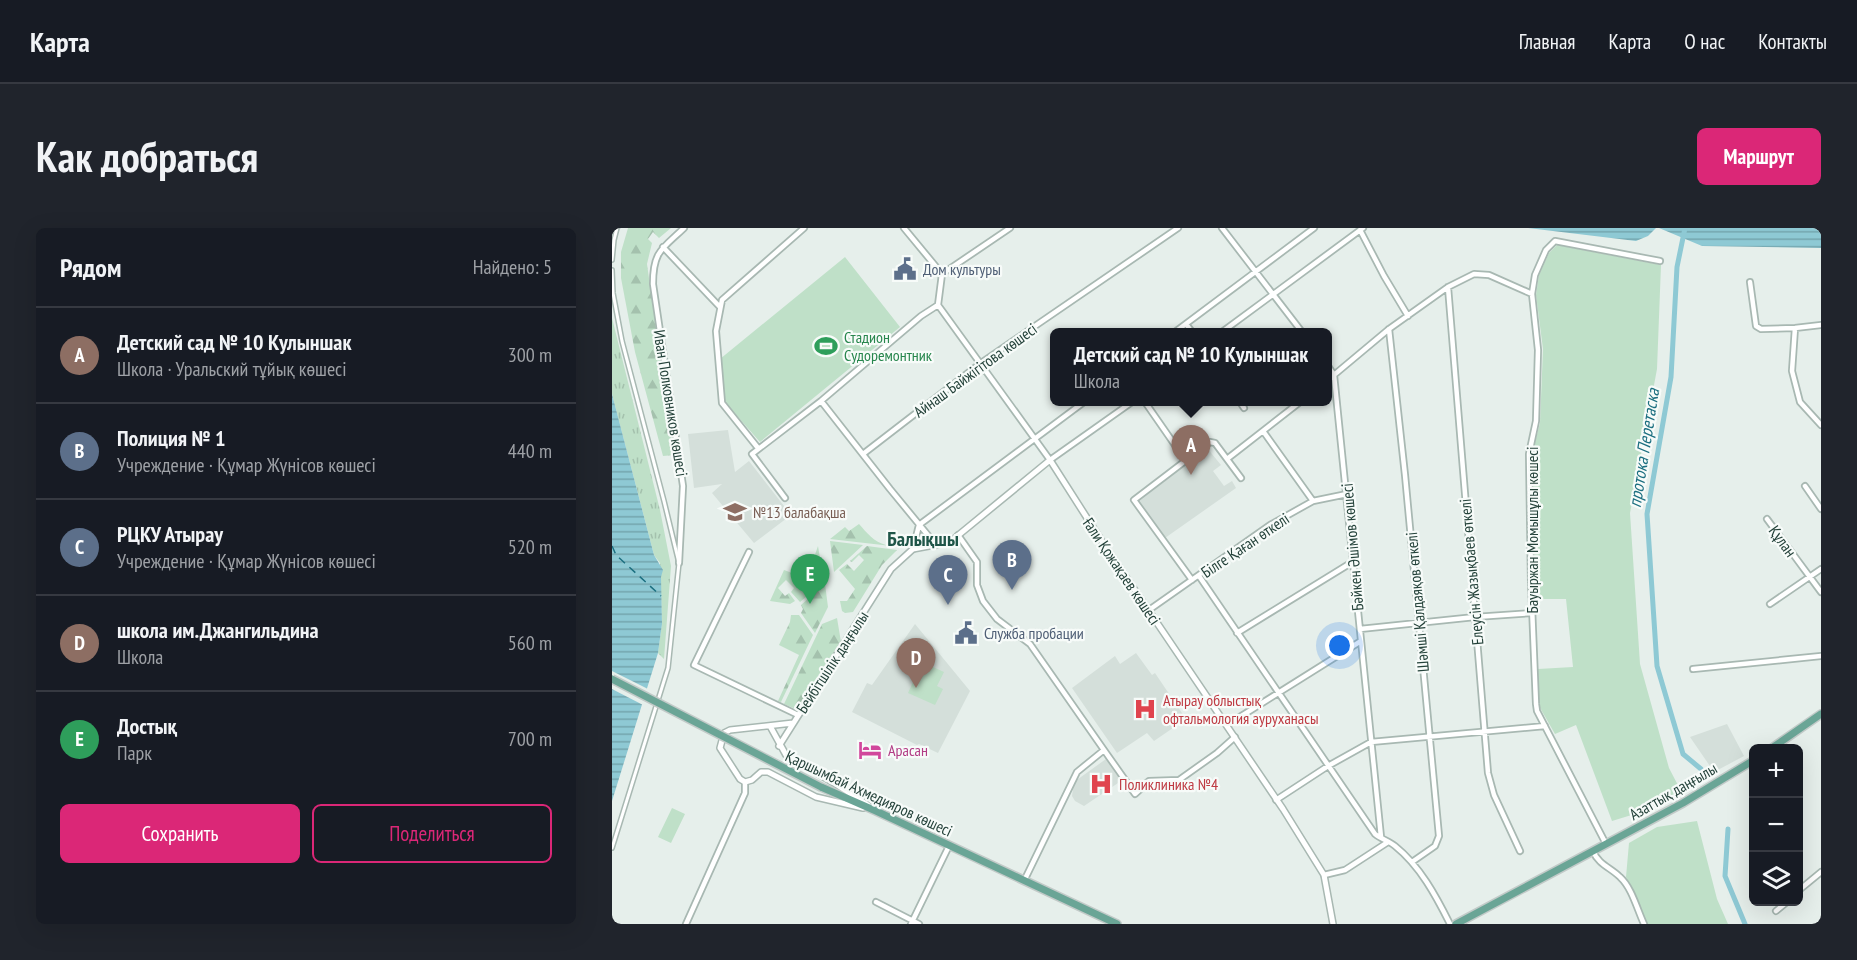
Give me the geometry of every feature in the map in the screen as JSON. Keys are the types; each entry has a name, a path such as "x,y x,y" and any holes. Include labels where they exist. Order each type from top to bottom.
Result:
{"main road":[{"name":"Қаршымбай Ахмедияров көшесі","path":"612,679 821,787 1117,924"},
{"path":"1778,744 1821,714"},
{"name":"Азаттық даңғылы","path":"1606,844 1683,803 1749,763"},
{"path":"1456,924 1606,844"}],"street":[{"path":"612,260 617,228"},
{"name":"Иван Полковников көшесі","path":"678,563 683,486 653,284 653,265 656,256 684,228"},
{"path":"758,448 722,404 716,331 719,306 722,300 804,228"},
{"path":"785,498 752,454 821,401 921,316 938,305 942,274 904,228"},
{"path":"942,274 1010,228"},
{"name":"Айнаш Байжігітова көшесі","path":"863,454 981,363 1178,228"},
{"path":"1222,228 1298,328"},
{"path":"1181,328 1314,228"},
{"path":"1229,328 1361,229 1384,276 1408,316"},
{"name":"Бауыржан Момышұлы көшесі","path":"1606,844 1536,704 1529,454 1536,421 1538,350 1532,294 1535,275 1545,250 1555,241 1660,261"},
{"path":"663,248 719,306"},
{"path":"612,270 613,293 622,341 678,563 668,668 612,848"},
{"path":"1334,375 1389,329 1467,276 1482,273 1532,294"},
{"path":"1750,282 1756,326 1761,329 1821,325"},
{"name":"Елеусін Жазықбаев өткелі","path":"1448,287 1488,773 1494,795 1520,851"},
{"name":"Ғали Қожақаев көшесі","path":"938,305 1050,460 1065,486 1235,737 1324,875 1333,924"},
{"path":"1186,324 1189,328"},
{"path":"1795,328 1792,371 1800,402 1821,425"},
{"name":"Шәмші Қалдаяқов өткелі","path":"1389,329 1420,623 1439,836 1435,846 1412,862"},
{"name":"Бәйкен Әшімов көшесі","path":"1332,372 1347,494 1381,837"},
{"path":"821,401 936,545"},
{"path":"1079,406 919,525 913,549 950,542 1050,460 1126,406"},
{"path":"1148,406 1186,460"},
{"path":"1227,459 1295,406"},
{"path":"1263,431 1313,501"},
{"path":"1192,580 1134,500 1212,442 1241,478"},
{"path":"1805,486 1821,509"},
{"name":"Білге Қаған өткелі","path":"1149,610 1270,525 1313,501 1347,494"},
{"name":"Құлан","path":"1767,519 1821,592"},
{"path":"958,535 976,562 977,585 983,601 997,619 1030,644 1135,794 1149,781 1179,780 1235,737"},
{"name":"Бейбітшілік даңғылы","path":"745,782 740,779 720,748 724,733 730,730 793,723 891,569 913,549"},
{"path":"749,552 694,665 798,715"},
{"path":"1237,633 1354,561"},
{"path":"1770,604 1821,569"},
{"path":"1198,576 1375,834 1412,862 1435,895 1450,924"},
{"path":"1360,629 1532,613"},
{"path":"1227,725 1361,641"},
{"path":"1693,669 1821,656"},
{"path":"779,746 793,723"},
{"path":"770,726 786,756 834,783 876,811"},
{"path":"1276,800 1371,742 1545,726"},
{"path":"1024,881 1077,772 1104,750"},
{"path":"686,924 745,793 745,782 752,780 761,772 768,772 816,797 876,811"},
{"path":"1324,875 1345,870 1388,842"},
{"path":"912,922 949,846"},
{"path":"1593,851 1596,859 1620,876 1626,884 1644,924"},
{"path":"1803,887 1821,872"},
{"path":"876,902 919,924"},
{"path":"1776,911 1782,906"}],"shaded area":[{"path":"728,430 735,472 749,461 791,515 754,543 712,493 722,484 694,488 688,434"},
{"path":"1207,448 1221,465 1213,471 1224,486 1232,481 1236,488 1165,538 1137,503"},
{"path":"915,624 970,691 938,753 917,745 852,712 867,683 872,685"},
{"path":"1136,653 1152,675 1155,673 1186,719 1154,741 1147,733 1117,753 1072,688 1115,656 1120,664"},
{"path":"1727,724 1744,756 1714,772 1690,737"},
{"path":"1106,759 1121,781 1084,806 1075,801 1072,796 1074,782"}],"green space":[{"path":"628,228 671,228 659,238 653,232 648,239 652,243 647,264 674,455 663,456 635,352 621,278 621,252"},
{"path":"1557,245 1661,265 1657,369 1630,513 1640,664 1669,768 1682,793 1651,809 1612,821 1576,725 1555,734 1539,706 1538,669 1573,667 1566,599 1535,599 1533,450 1540,423 1543,349 1536,295 1539,275 1549,253"},
{"name":"Стадион Судоремонтник","path":"845,257 900,327 760,442 724,401 720,359"},
{"path":"612,318 660,510 671,566 664,659 658,653 662,624 660,563 654,555 612,394"},
{"path":"859,524 871,537 882,544 886,545 898,535 905,543 900,547 830,539 845,527 849,531"},
{"path":"830,541 863,545 834,572"},
{"path":"818,546 824,582 800,602 791,592 794,588 786,580 778,588 785,596 789,593 795,601 790,604 770,601 784,570 803,577 809,572"},
{"path":"867,546 897,550 882,565 853,612 845,613 842,611 840,601 847,601 855,589 839,570 847,564 854,571 864,560 859,555 852,562 850,561"},
{"path":"825,584 828,607 815,633 801,613 803,609 801,605"},
{"path":"791,615 799,615 813,635 781,702 778,701 799,655 779,645"},
{"path":"837,618 841,642 798,710 784,704 822,624"},
{"path":"922,662 944,672 937,686 943,689 935,705 908,693"},
{"path":"672,808 685,814 671,843 658,837"},
{"path":"1697,821 1717,899 1728,924 1646,924 1626,877 1629,843 1657,827"}],"water":[{"path":"1528,228 1656,228 1648,236 1636,241"},
{"path":"1659,228 1821,228 1821,248 1702,246"},
{"path":"612,394 654,555 663,570 661,577 662,624 658,653 612,801"}],"pier":[{"path":"612,671 650,690 645,706 612,689"}],"waterway":[{"name":"протока Перетаска","path":"1685,228 1677,267 1671,377 1647,514 1657,666 1683,754 1701,769"},
{"name":"протока Перетаска","path":"1728,829 1725,876 1745,924"}],"ferry route":[{"path":"612,546 616,555 661,596"}],"place":[{"name":"Дом культуры","path":"905,269"},
{"name":"Стадион Судоремонтник","path":"826,346"},
{"name":"Детский сад № 10 Кулыншак","path":"1191,475"},
{"name":"№13 балабақша","path":"735,512"},
{"name":"Полиция № 1","path":"1012,590"},
{"name":"Достық","path":"810,604"},
{"name":"РЦКУ Атырау","path":"948,605"},
{"name":"Служба пробации","path":"966,633"},
{"name":"школа им.Джангильдина","path":"916,688"},
{"name":"Атырау облыстық офтальмология ауруханасы","path":"1145,709"},
{"name":"Арасан","path":"870,750"},
{"name":"Поликлиника №4","path":"1101,784"}],"district":[{"name":"Балықшы","path":"923,539"}]}
